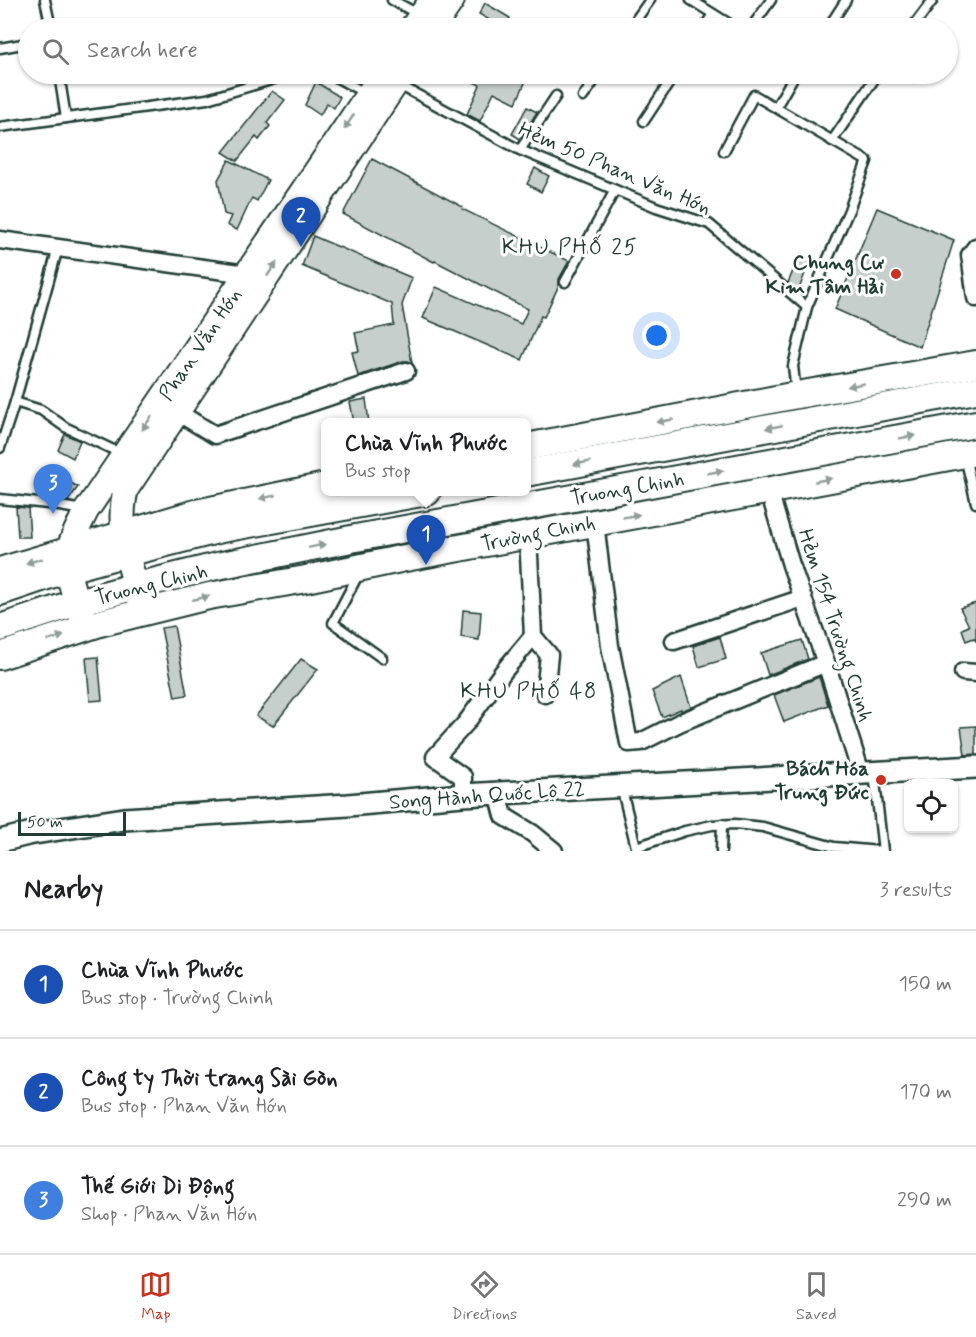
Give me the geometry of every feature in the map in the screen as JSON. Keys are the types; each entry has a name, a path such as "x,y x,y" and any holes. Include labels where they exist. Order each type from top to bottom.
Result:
{"main road":[{"path":"425,18 452,0"},
{"name":"Phan Văn Hớn","path":"69,560 74,536 86,511 247,274 326,173 368,95 383,84"},
{"name":"Phan Văn Hớn","path":"144,612 125,544 122,504 126,489 177,412 326,173 388,84"},
{"path":"531,446 797,395 976,364"},
{"name":"Truong Chinh","path":"531,472 976,390"},
{"name":"Truong Chinh","path":"0,628 78,602 217,566 356,538 976,424"},
{"name":"Trường Chinh","path":"0,656 85,628 209,596 970,453"},
{"path":"0,572 69,560 125,544 196,513 321,487"},
{"name":"Truong Chinh","path":"125,544 405,496"},
{"path":"69,560 85,628"},
{"name":"Truong Chinh","path":"0,592 69,560"}],"street":[{"path":"0,240 247,274"},
{"path":"976,247 970,255 976,297"},
{"path":"177,412 215,435 406,370"},
{"name":"Hẻm 154 Trường Chinh","path":"769,490 791,565 868,773"},
{"path":"595,523 610,646 629,743 641,742 679,723 826,663"},
{"path":"528,535 533,636 549,655 545,694"},
{"path":"674,641 803,598"},
{"path":"463,795 462,777 435,757 466,723 503,672 533,636"},
{"name":"Song Hành Quốc Lộ 22","path":"0,841 28,834 124,819 348,805 463,795 976,767"},
{"path":"498,793 504,816 554,851"}],"lane":[{"path":"45,0 49,18"},
{"path":"392,0 425,18"},
{"path":"637,18 650,0"},
{"path":"691,0 720,18"},
{"path":"758,18 771,0"},
{"path":"835,18 846,0"},
{"path":"920,18 933,0"},
{"path":"710,18 713,14"},
{"path":"0,48 18,45"},
{"path":"61,84 66,118"},
{"path":"0,127 207,99 257,84"},
{"path":"348,84 368,95"},
{"name":"Hẻm 50 Phan Văn Hớn","path":"405,84 520,150 656,207 709,224 807,307"},
{"path":"583,97 592,84"},
{"path":"644,121 668,84"},
{"path":"776,107 789,84"},
{"path":"832,141 871,84"},
{"path":"724,151 754,95 867,161 849,210 807,307 793,366 797,395"},
{"path":"520,150 556,96"},
{"path":"565,282 615,190"},
{"path":"0,448 58,248"},
{"path":"15,402 41,410 65,427 125,456"},
{"path":"970,453 976,503"},
{"path":"0,499 86,511"},
{"path":"362,567 333,623 382,658"},
{"path":"621,786 636,847 685,831 712,825 735,824 763,827 834,847 881,851 868,773"},
{"path":"721,851 722,824"}],"building":[{"path":"485,3 510,18 486,18 479,14"},
{"path":"315,84 319,84 340,97 334,108 327,103 320,115 305,105"},
{"path":"478,84 525,84 516,103 494,92 480,121 467,114 480,85"},
{"path":"272,91 285,100 267,123 270,126 259,140 256,137 237,161 223,152"},
{"path":"527,107 537,112 520,139 512,134"},
{"path":"372,159 463,207 462,209 569,261 522,360 423,318 436,287 521,324 528,309 343,214"},
{"path":"229,160 268,180 257,201 252,198 237,230 227,225 231,216 224,214 218,180"},
{"path":"535,168 549,176 541,192 527,184"},
{"name":"Chung Cư Kim Tâm Hải","path":"877,208 954,240 920,347 835,309"},
{"path":"313,236 412,278 402,305 412,363 403,361 358,376 352,352 359,351 355,333 394,325 392,304 302,266"},
{"path":"800,254 811,258 799,289 788,283"},
{"path":"366,399 368,418 353,418 350,402"},
{"path":"65,434 80,441 73,458 58,450"},
{"path":"64,479 78,487 68,501 51,498"},
{"path":"16,507 28,508 30,537 18,537"},
{"path":"976,603 976,641 974,638 966,641 962,629 969,626 960,608"},
{"path":"463,610 481,612 479,640 461,637"},
{"path":"174,626 187,695 175,697 161,628"},
{"path":"720,637 726,659 699,667 693,646"},
{"path":"802,640 808,659 768,675 761,653"},
{"path":"98,657 102,700 90,701 86,658"},
{"path":"301,659 318,669 273,726 256,716"},
{"path":"681,677 691,707 662,717 652,691"},
{"path":"819,677 828,705 784,722 774,695"},
{"path":"976,726 976,754 965,755 961,727"}],"place":[{"name":"Công ty Thời trang Sài Gòn","path":"301,247"},
{"name":"Chung Cư Kim Tâm Hải","path":"896,274"},
{"name":"Thế Giới Di Động","path":"53,514"},
{"name":"Chùa Vĩnh Phước","path":"426,565"},
{"name":"Bách Hóa Trung Đức","path":"881,780"}],"district":[{"name":"KHU PHỐ 25","path":"570,246"},
{"name":"KHU PHỐ 48","path":"529,690"}]}
